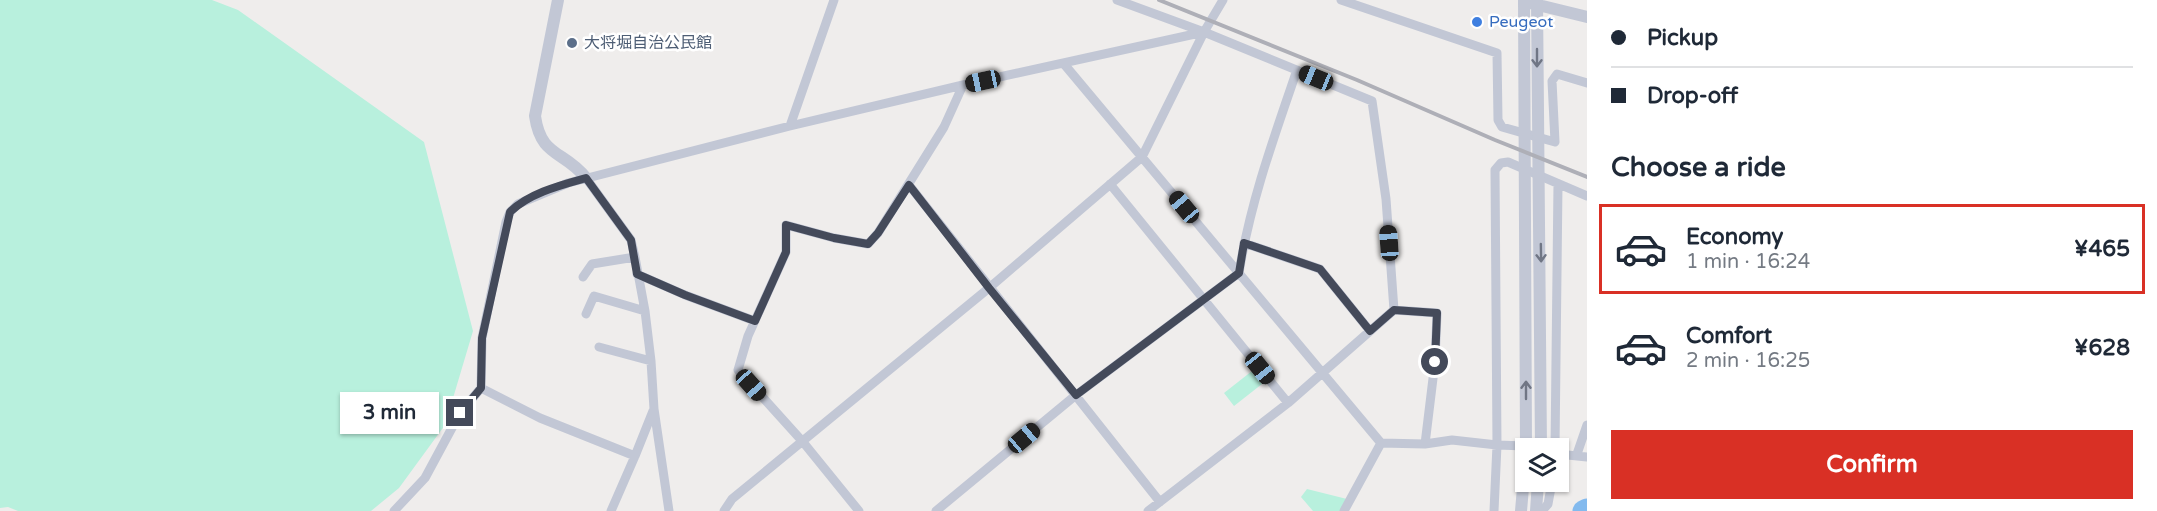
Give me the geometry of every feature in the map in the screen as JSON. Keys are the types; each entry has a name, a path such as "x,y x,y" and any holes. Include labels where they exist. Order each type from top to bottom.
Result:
{"street":[{"path":"558,0 535,116 537,128 542,141 553,152 576,166 631,240 645,311 654,409 669,511"},
{"path":"790,126 834,0"},
{"path":"1117,0 1204,32 1372,101 1386,199 1394,310"},
{"path":"724,511 732,499 989,288 1142,157 1204,32 1223,0"},
{"path":"1341,0 1497,53 1498,120 1502,127 1555,142 1552,81 1557,74 1587,83"},
{"path":"1517,0 1542,2 1587,17"},
{"path":"1524,0 1526,438"},
{"path":"1541,438 1542,2"},
{"path":"394,511 425,478 460,413 481,388 482,338 510,212 518,204 549,190 586,178 790,126 1204,32"},
{"path":"1064,64 1381,443 1425,444 1452,440 1515,448"},
{"path":"936,511 1076,395 1239,273 1259,181 1297,70"},
{"path":"859,511 738,370 748,336 786,252 786,225 834,238 868,244 878,233 944,127 963,85"},
{"path":"1494,511 1497,446 1495,170 1501,163 1508,162 1587,196"},
{"path":"1110,184 1288,403"},
{"path":"1555,438 1557,184"},
{"path":"909,185 1160,502"},
{"path":"1244,243 1320,269 1370,331"},
{"path":"583,277 592,264 635,257"},
{"path":"637,274 755,321"},
{"path":"586,314 594,296 645,311"},
{"path":"1149,511 1288,403 1394,310 1437,313 1435,362 1425,444"},
{"path":"599,347 651,361"},
{"path":"481,388 540,418 635,456"},
{"path":"611,511 654,409"},
{"path":"1577,454 1587,425"},
{"path":"1344,511 1381,443"},
{"path":"1569,454 1587,457"},
{"path":"1521,511 1523,492"},
{"path":"1536,511 1537,492"},
{"path":"1542,511 1548,504 1550,492"}],"green space":[{"path":"0,0 212,0 238,10 424,142 473,331 445,425 399,488 371,511 18,511 8,507 0,508"},
{"path":"1252,371 1262,384 1234,406 1224,393"},
{"path":"1307,489 1347,499 1340,511 1313,511 1301,497"}],"waterway":[{"path":"1583,511 1587,509"}],"railway":[{"path":"1159,0 1587,177"}],"place":[{"name":"Peugeot","path":"1477,22"},
{"name":"大将堀自治公民館","path":"572,43"}],"route":[{"path":"460,413 481,388 482,338 510,212 518,204 549,190 586,178 631,240 637,274 755,321 786,252 786,225 834,238 868,244 878,233 909,185 1076,395 1239,273 1244,243 1320,269 1370,331 1394,310 1437,313 1435,362"}]}
